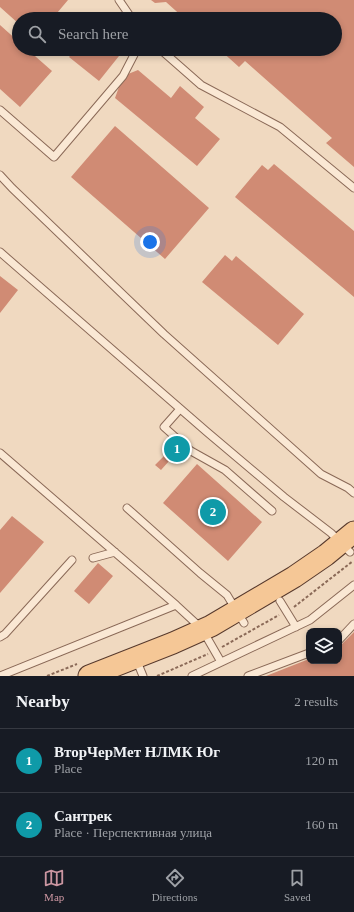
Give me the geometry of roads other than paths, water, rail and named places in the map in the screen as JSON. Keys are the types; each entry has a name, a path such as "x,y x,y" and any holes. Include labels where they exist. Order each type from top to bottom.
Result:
{"main road":[{"path":"240,617 283,606 301,588 350,547"},
{"path":"83,670 140,671 173,643 209,641 294,577 350,547"}],"lane":[{"path":"119,0 127,12"},
{"path":"0,110 54,157 123,76 133,56"},
{"path":"168,56 201,85 280,127 354,188"},
{"path":"0,175 164,334 321,474 348,488 354,493"},
{"path":"0,252 284,498 350,547"},
{"path":"180,408 164,427 191,451 225,470 272,511"},
{"path":"0,453 176,605 209,641 221,662"},
{"path":"127,508 226,595 240,617"},
{"path":"93,558 115,552"},
{"path":"0,637 5,634 72,560"},
{"path":"192,676 310,620 354,586"},
{"path":"0,676 176,605"},
{"path":"283,606 296,627"},
{"path":"342,637 354,624"},
{"path":"248,676 306,654"}],"place":[{"name":"ВторЧерМет НЛМК Юг","path":"177,449"},
{"name":"Сантрек","path":"213,512"}]}
